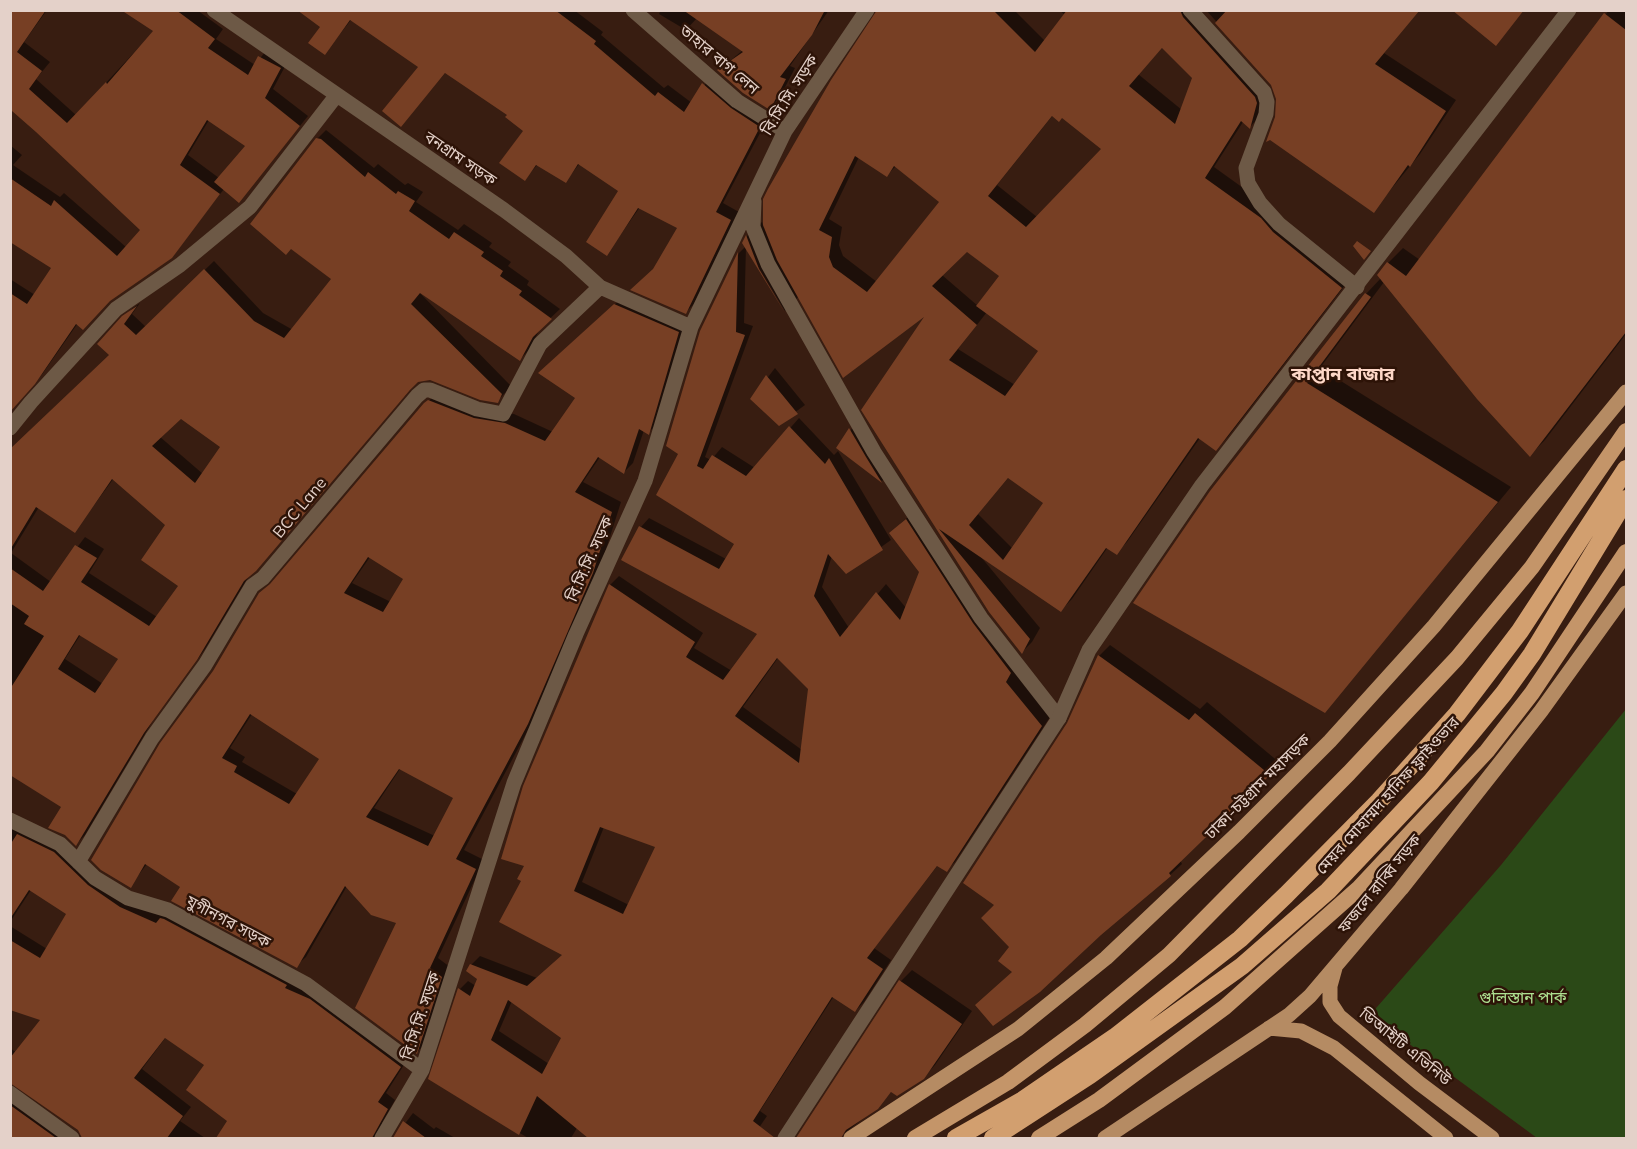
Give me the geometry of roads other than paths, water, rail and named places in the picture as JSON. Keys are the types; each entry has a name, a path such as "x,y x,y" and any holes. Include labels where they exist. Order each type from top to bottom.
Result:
{"highway":[{"path":"915,1138 1008,1082 1086,1025 1169,955 1341,781 1457,658 1532,567 1626,432"},
{"name":"মেয়র মোহাম্মদ হানিফ ফ্লাইওভার","path":"956,1138 1023,1100 1115,1038 1240,939 1423,753 1506,649 1556,578 1626,469"},
{"name":"মেয়র মোহাম্মদ হানিফ ফ্লাইওভার","path":"993,1138 1090,1075 1242,966 1328,891 1431,782 1504,693 1532,654 1626,499"},
{"path":"1039,1138 1099,1100 1225,1007 1359,888 1487,751 1532,693 1626,552"}],"main road":[{"name":"ঢাকা-চট্টগ্রাম মহাসড়ক","path":"851,1138 1018,1029 1106,958 1239,832 1330,741 1434,626 1626,392"},
{"name":"ফজলে রাব্বি সড়ক","path":"1105,1138 1269,1028 1310,996 1401,889 1541,711 1626,594"},
{"name":"ডিআইটি এভিনিউ","path":"1336,966 1330,986 1330,1002 1339,1016 1419,1083 1492,1138"},
{"path":"1269,1028 1301,1031 1334,1048 1446,1138"}],"street":[{"name":"বনগ্রাম সড়ক","path":"214,10 504,210 566,256 600,287 691,327"},
{"name":"তাহার বাগ লেন","path":"633,10 737,101 785,131"},
{"name":"বি.সি.সি. সড়ক","path":"382,1138 422,1070 514,783 576,634 645,481 691,327 785,131 867,10"},
{"path":"1190,10 1264,92 1267,102 1266,114 1246,168 1248,183 1260,203 1279,224 1357,287"},
{"path":"785,1138 1059,718 1089,650 1202,485 1569,10"},
{"path":"10,428 116,309 180,265 250,207 336,96"},
{"path":"755,195 753,227 768,264 874,452 981,618 1059,718"},
{"name":"BCC Lane","path":"78,862 152,738 205,665 252,586 263,578 417,396 424,390 430,390 477,410 503,414 540,344 600,287"},
{"name":"যুগীনগর সড়ক","path":"10,820 60,844 95,878 128,898 168,910 306,984 422,1070"},
{"path":"10,1093 72,1138"}],"district":[{"name":"কাপ্তান বাজার","path":"1343,375"}],"park label":[{"name":"গুলিস্তান পার্ক","path":"1523,998"}]}
